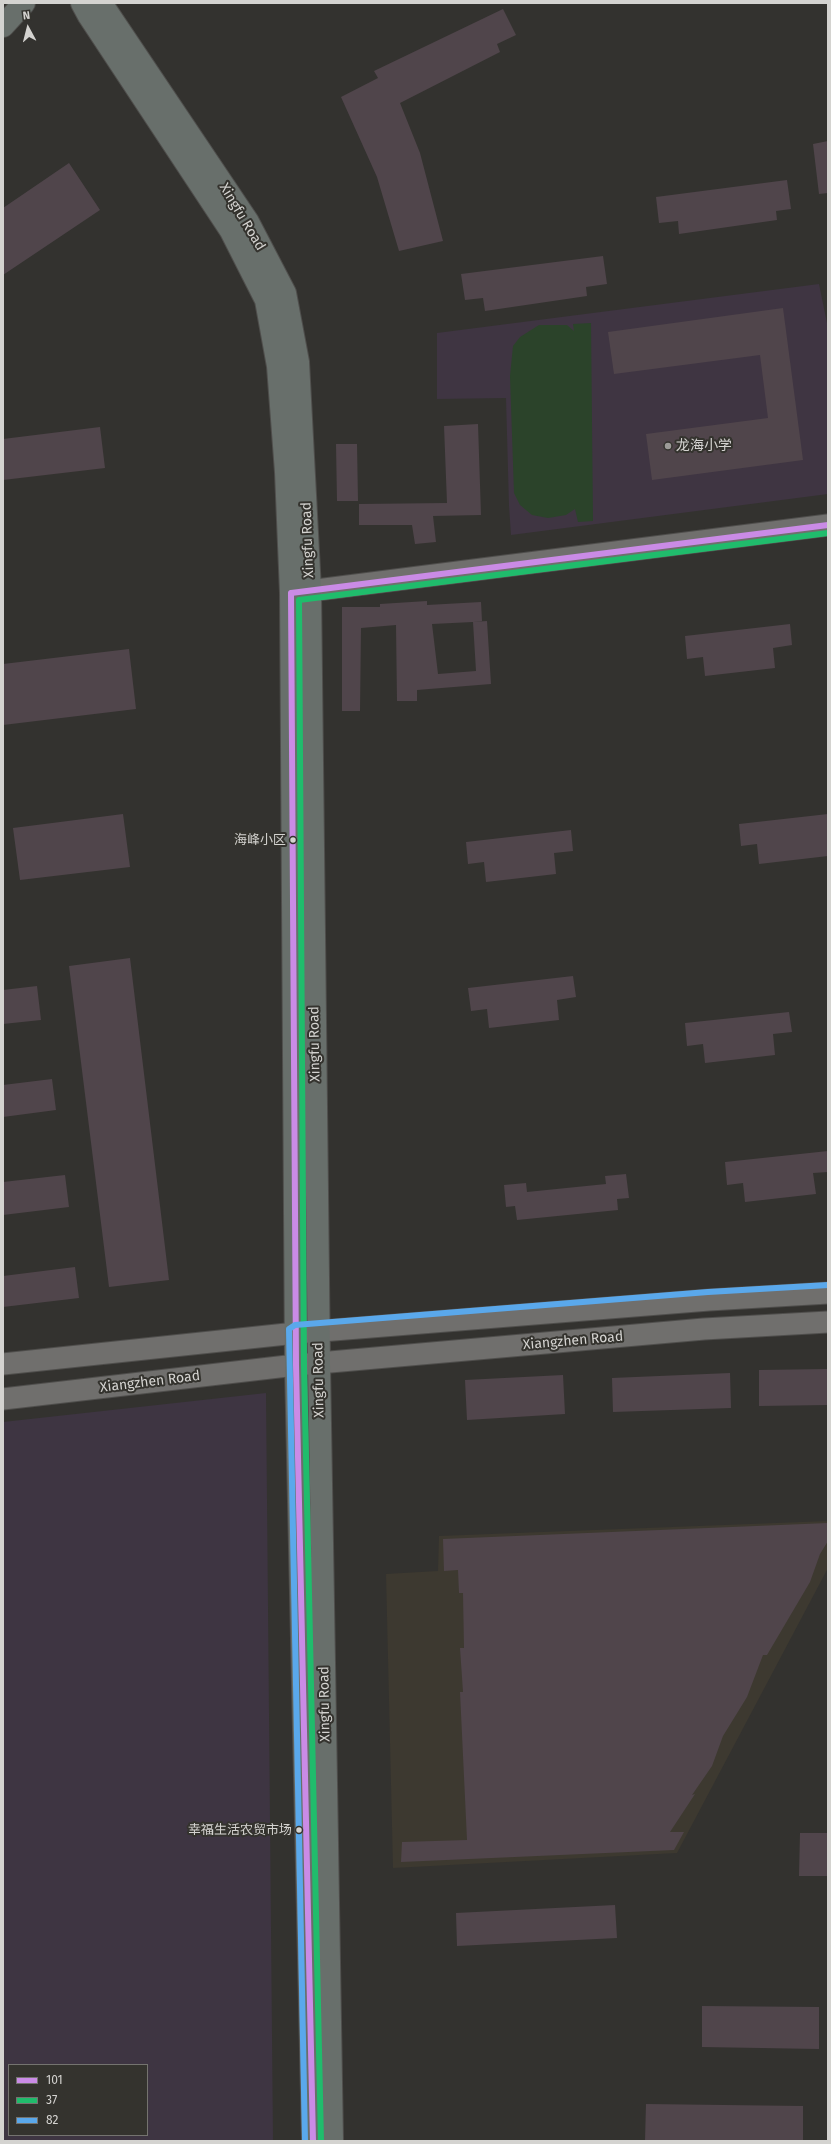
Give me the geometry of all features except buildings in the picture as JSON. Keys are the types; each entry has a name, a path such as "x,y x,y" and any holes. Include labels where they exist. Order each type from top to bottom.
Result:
{"main road":[{"path":"3,26 24,3"},
{"name":"Xingfu Road","path":"82,3 89,16 231,231 266,300 278,366 286,472 300,592 319,1332 332,2141"},
{"name":"Xingfu Road","path":"101,3 248,222 285,294 298,362 300,592 296,1365 313,2141"}],"street":[{"path":"300,592 828,525"},
{"name":"Xiangzhen Road","path":"296,1333 708,1300 828,1293"},
{"name":"Xiangzhen Road","path":"3,1399 296,1365 704,1328 828,1322"},
{"path":"3,1364 296,1333"}],"shaded area":[{"name":"龙海小学","path":"819,284 828,328 828,494 511,535 506,398 437,399 437,333"},
{"path":"266,1393 273,2141 3,2141 3,1422"},
{"path":"828,1521 828,1568 677,1853 393,1868 386,1574 438,1571 439,1536"}],"green space":[{"path":"591,323 593,521 578,522 575,509 566,515 548,518 532,515 520,505 514,493 510,376 513,346 520,337 539,325 567,325 574,331 573,324"}],"transit line":[{"name":"101","path":"313,2141 296,1365 291,593 828,525"},
{"name":"37","path":"321,2141 304,1365 299,600 828,533"},
{"name":"82","path":"305,2141 289,1329 295,1325 708,1292 828,1285"}],"place":[{"name":"龙海小学","path":"668,446"},
{"name":"海峰小区","path":"293,840"},
{"name":"幸福生活农贸市场","path":"299,1830"}]}
